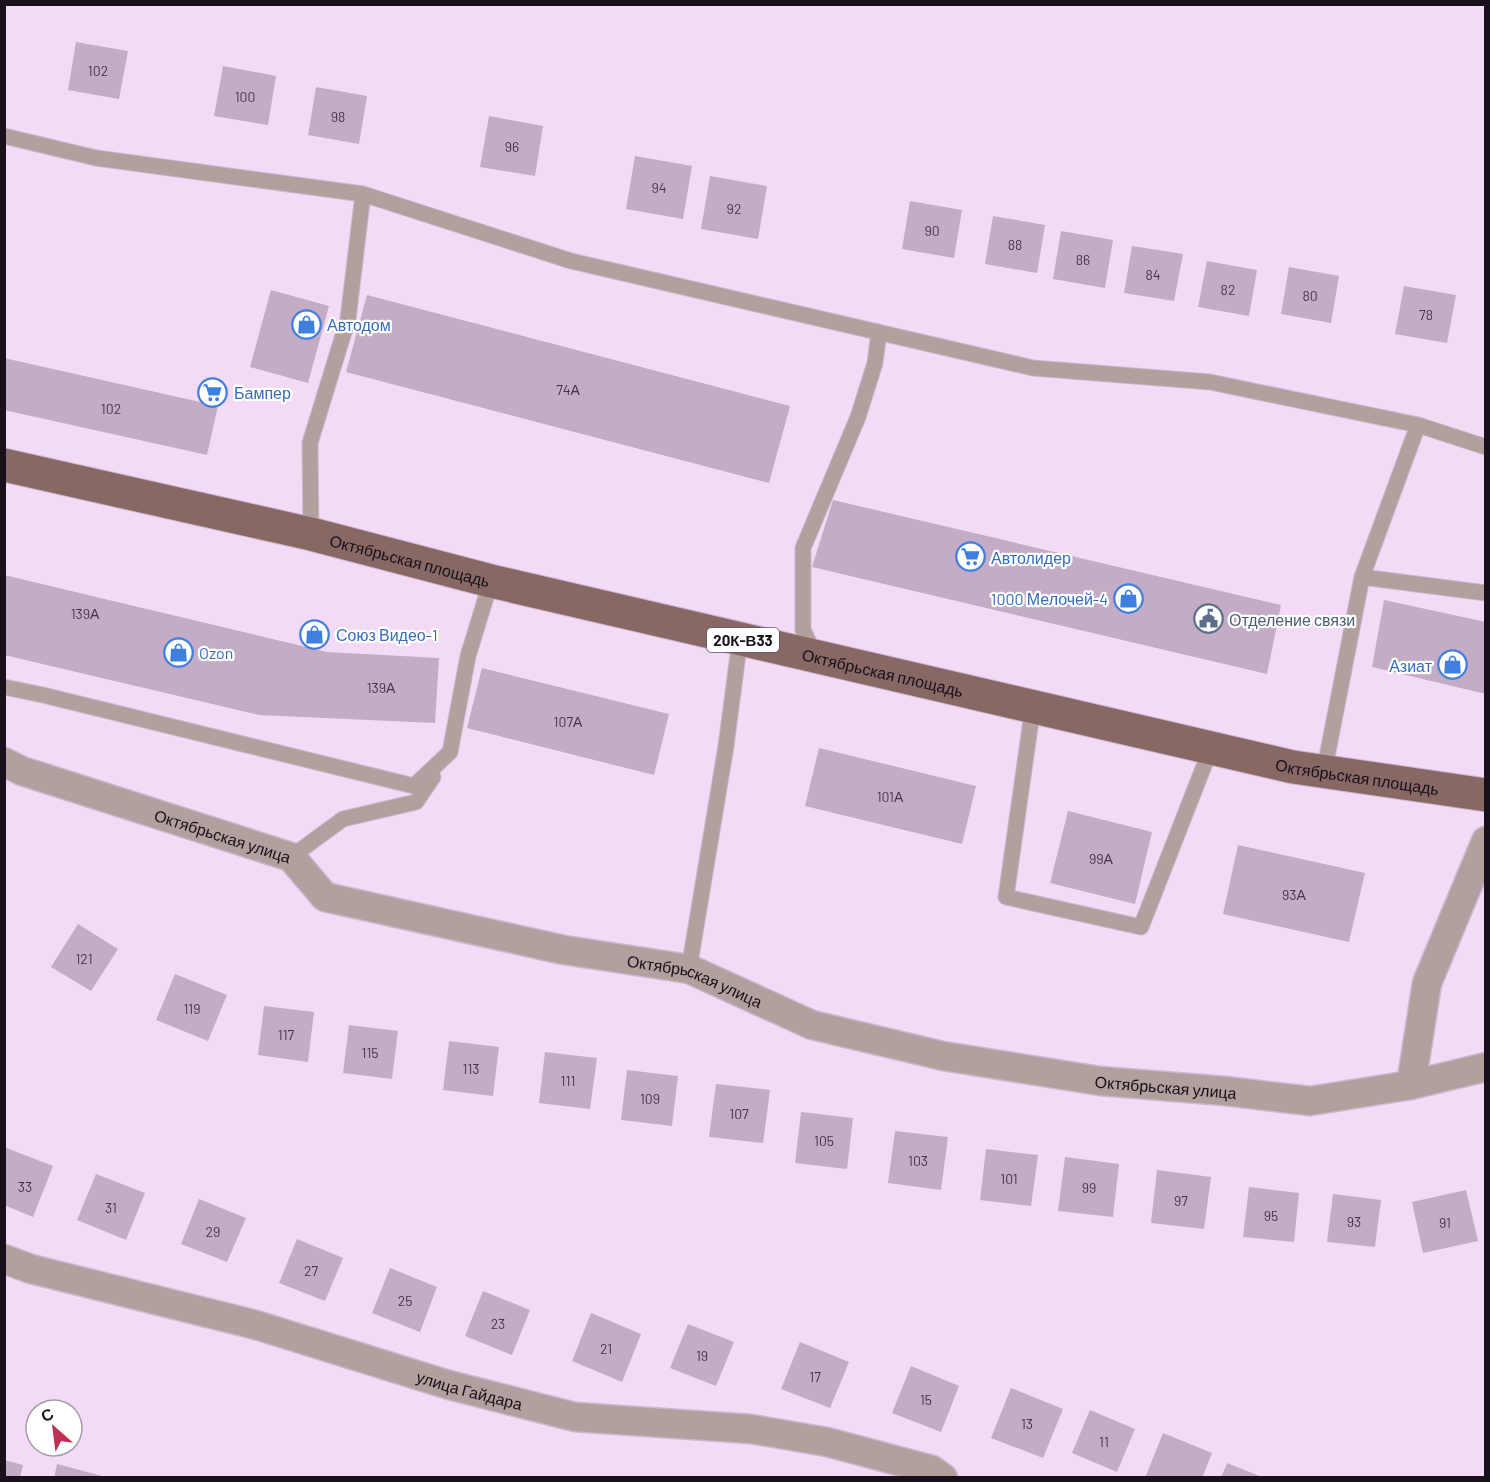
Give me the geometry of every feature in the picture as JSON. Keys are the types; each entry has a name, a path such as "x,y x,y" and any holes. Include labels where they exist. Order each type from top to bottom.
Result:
{"main road":[{"name":"Октябрьская площадь","path":"4,465 310,534 491,581 1293,767 1485,795"}],"street":[{"name":"Октябрьская улица","path":"4,762 22,771 291,856 325,897 564,950 689,969 812,1025 943,1056 1100,1081 1225,1091 1310,1101 1411,1085 1485,1067"},
{"path":"1411,1085 1427,982 1485,841"},
{"name":"улица Гайдара","path":"4,1259 31,1269 256,1325 448,1385 575,1417 752,1429 827,1442 932,1470 943,1478"}],"lane":[{"path":"4,136 96,158 363,194 571,261 1034,368 1210,382 1418,424 1485,447"},
{"path":"310,534 310,443 348,319 363,194"},
{"path":"815,655 803,630 803,548 858,417 875,363 879,332"},
{"path":"1324,772 1362,577 1418,424"},
{"path":"1362,577 1485,593"},
{"path":"291,856 343,819 416,802 450,752 468,656 491,581"},
{"path":"689,969 726,746 740,639"},
{"path":"4,687 414,786 450,752"},
{"path":"1033,706 1006,897 1141,927 1211,748"}],"building":[{"path":"76,42 128,51 119,99 68,90"},
{"path":"223,66 276,76 268,125 214,116"},
{"path":"316,87 367,96 359,144 308,135"},
{"path":"489,116 543,126 535,176 480,167"},
{"path":"635,156 692,166 683,219 626,209"},
{"path":"710,176 767,186 758,239 701,229"},
{"path":"910,201 962,210 954,258 902,249"},
{"path":"993,216 1045,225 1037,273 985,264"},
{"path":"1061,231 1113,240 1105,288 1053,279"},
{"path":"1132,246 1183,254 1174,301 1124,293"},
{"path":"1207,261 1257,270 1249,316 1198,307"},
{"path":"1289,267 1339,276 1331,323 1281,314"},
{"path":"1404,286 1456,295 1447,343 1395,334"},
{"path":"271,290 329,306 308,383 250,367"},
{"path":"367,295 790,406 769,483 346,372"},
{"path":"4,358 218,406 207,455 4,410"},
{"path":"833,500 1281,605 1267,674 812,567"},
{"path":"4,575 327,652 439,658 435,723 259,715 4,655"},
{"path":"1384,600 1486,622 1486,694 1372,667"},
{"path":"482,668 669,714 654,775 467,728"},
{"path":"819,748 976,786 962,844 805,806"},
{"path":"1068,811 1152,832 1135,904 1050,883"},
{"path":"1238,845 1365,873 1349,942 1223,914"},
{"path":"78,924 118,949 91,991 51,967"},
{"path":"175,974 227,995 208,1041 156,1020"},
{"path":"264,1006 314,1012 308,1062 258,1055"},
{"path":"349,1025 398,1031 392,1079 343,1073"},
{"path":"449,1041 499,1047 493,1096 443,1090"},
{"path":"545,1052 597,1058 590,1109 539,1103"},
{"path":"627,1070 678,1076 672,1126 621,1120"},
{"path":"716,1084 770,1090 763,1143 709,1137"},
{"path":"801,1112 853,1118 847,1169 795,1163"},
{"path":"895,1131 948,1137 941,1190 888,1183"},
{"path":"4,1147 53,1166 33,1217 4,1205"},
{"path":"986,1149 1038,1155 1031,1206 980,1200"},
{"path":"1065,1157 1119,1164 1113,1217 1058,1211"},
{"path":"1157,1170 1211,1177 1204,1229 1151,1223"},
{"path":"96,1174 145,1193 126,1240 77,1220"},
{"path":"1249,1187 1299,1193 1294,1242 1243,1237"},
{"path":"1466,1190 1478,1241 1423,1253 1412,1202"},
{"path":"1333,1194 1381,1200 1375,1247 1327,1242"},
{"path":"199,1199 246,1218 227,1262 181,1244"},
{"path":"297,1239 343,1258 325,1301 279,1283"},
{"path":"390,1268 437,1287 420,1332 372,1313"},
{"path":"483,1291 530,1310 512,1355 465,1336"},
{"path":"591,1313 641,1334 622,1382 572,1361"},
{"path":"688,1324 734,1342 716,1386 670,1368"},
{"path":"800,1342 849,1362 830,1408 781,1389"},
{"path":"911,1366 959,1386 941,1432 892,1413"},
{"path":"1011,1388 1063,1409 1043,1458 991,1438"},
{"path":"1090,1410 1135,1429 1117,1472 1072,1453"},
{"path":"1163,1433 1212,1453 1202,1478 1145,1478"},
{"path":"4,1460 23,1465 20,1478 4,1478"},
{"path":"1227,1463 1262,1477 1262,1478 1221,1478"},
{"path":"57,1464 106,1477 106,1478 54,1478"}],"place":[{"name":"Автодом","path":"306,324"},
{"name":"Бампер","path":"213,392"},
{"name":"Автолидер","path":"970,557"},
{"name":"1000 Мелочей-4","path":"1129,598"},
{"name":"Отделение связи","path":"1208,619"},
{"name":"Союз Видео-1","path":"315,634"},
{"name":"Ozon","path":"178,652"},
{"name":"Азиат","path":"1453,665"}]}
